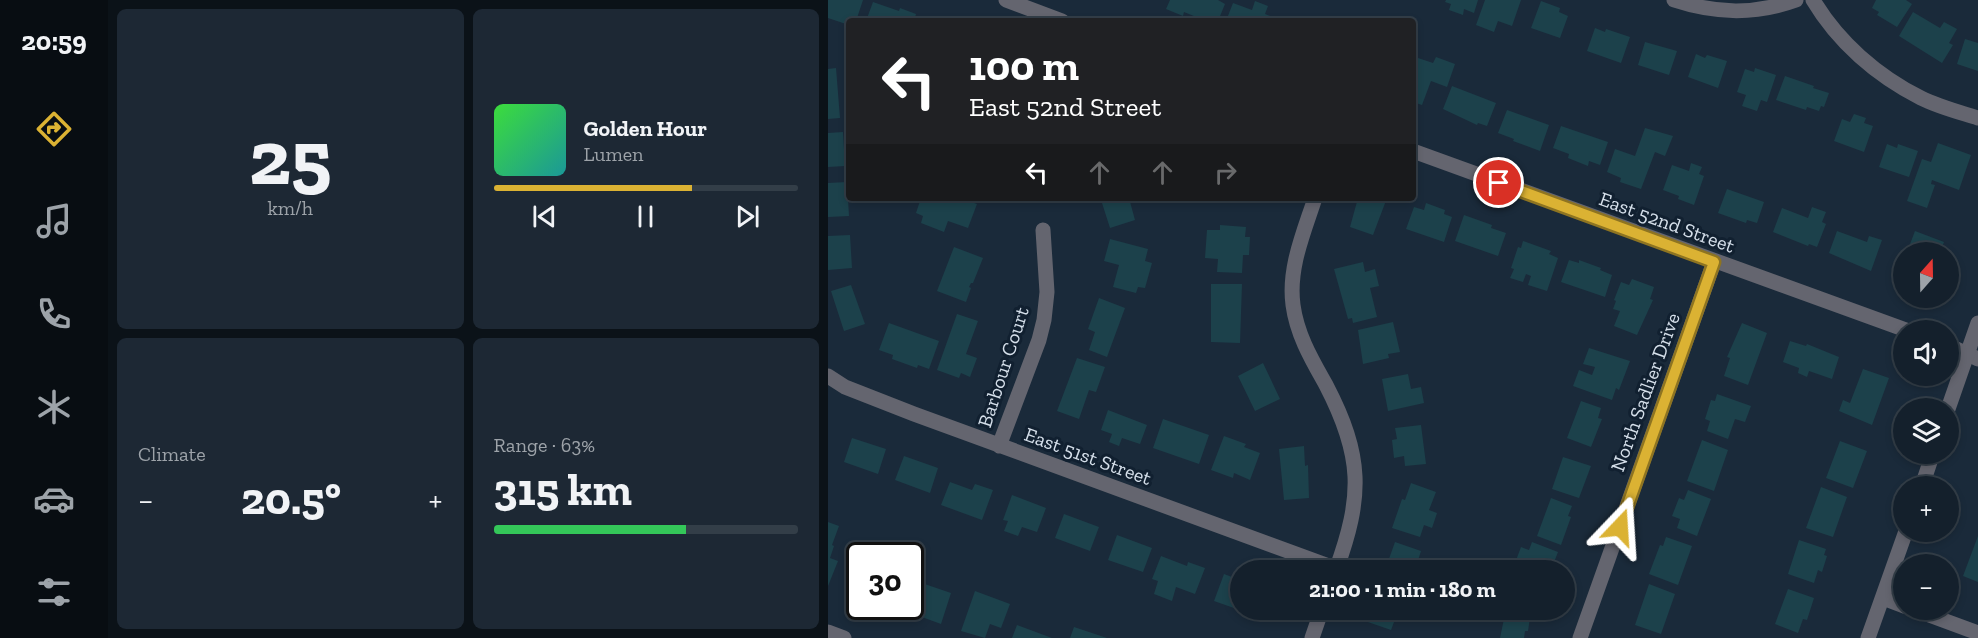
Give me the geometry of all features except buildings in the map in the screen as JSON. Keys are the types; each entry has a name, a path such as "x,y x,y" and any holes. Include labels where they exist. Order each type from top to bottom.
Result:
{"street":[{"path":"1674,0 1701,8 1743,12 1777,7 1796,0"},
{"path":"1813,0 1845,43 1878,72 1922,99 1978,118"},
{"path":"1010,1 1054,18"},
{"name":"East 52nd Street","path":"1416,152 1893,325"},
{"path":"1314,201 1296,259 1292,297 1299,332 1346,426 1354,460 1356,486 1353,514 1340,560"},
{"name":"Barbour Court","path":"999,446 1039,340 1044,320 1047,292 1043,230"},
{"name":"North Sadlier Drive","path":"1580,638 1714,262"},
{"path":"1954,398 1973,357 1978,323"},
{"path":"1959,350 1973,357"},
{"name":"East 51st Street","path":"828,376 845,387 999,446 1312,560"},
{"path":"1868,638 1902,542"},
{"path":"1882,598 1893,602"},
{"path":"1312,638 1318,620"},
{"path":"1943,620 1978,633"},
{"path":"828,632 844,638"}],"route":[{"path":"1499,183 1714,262 1620,527"}]}
